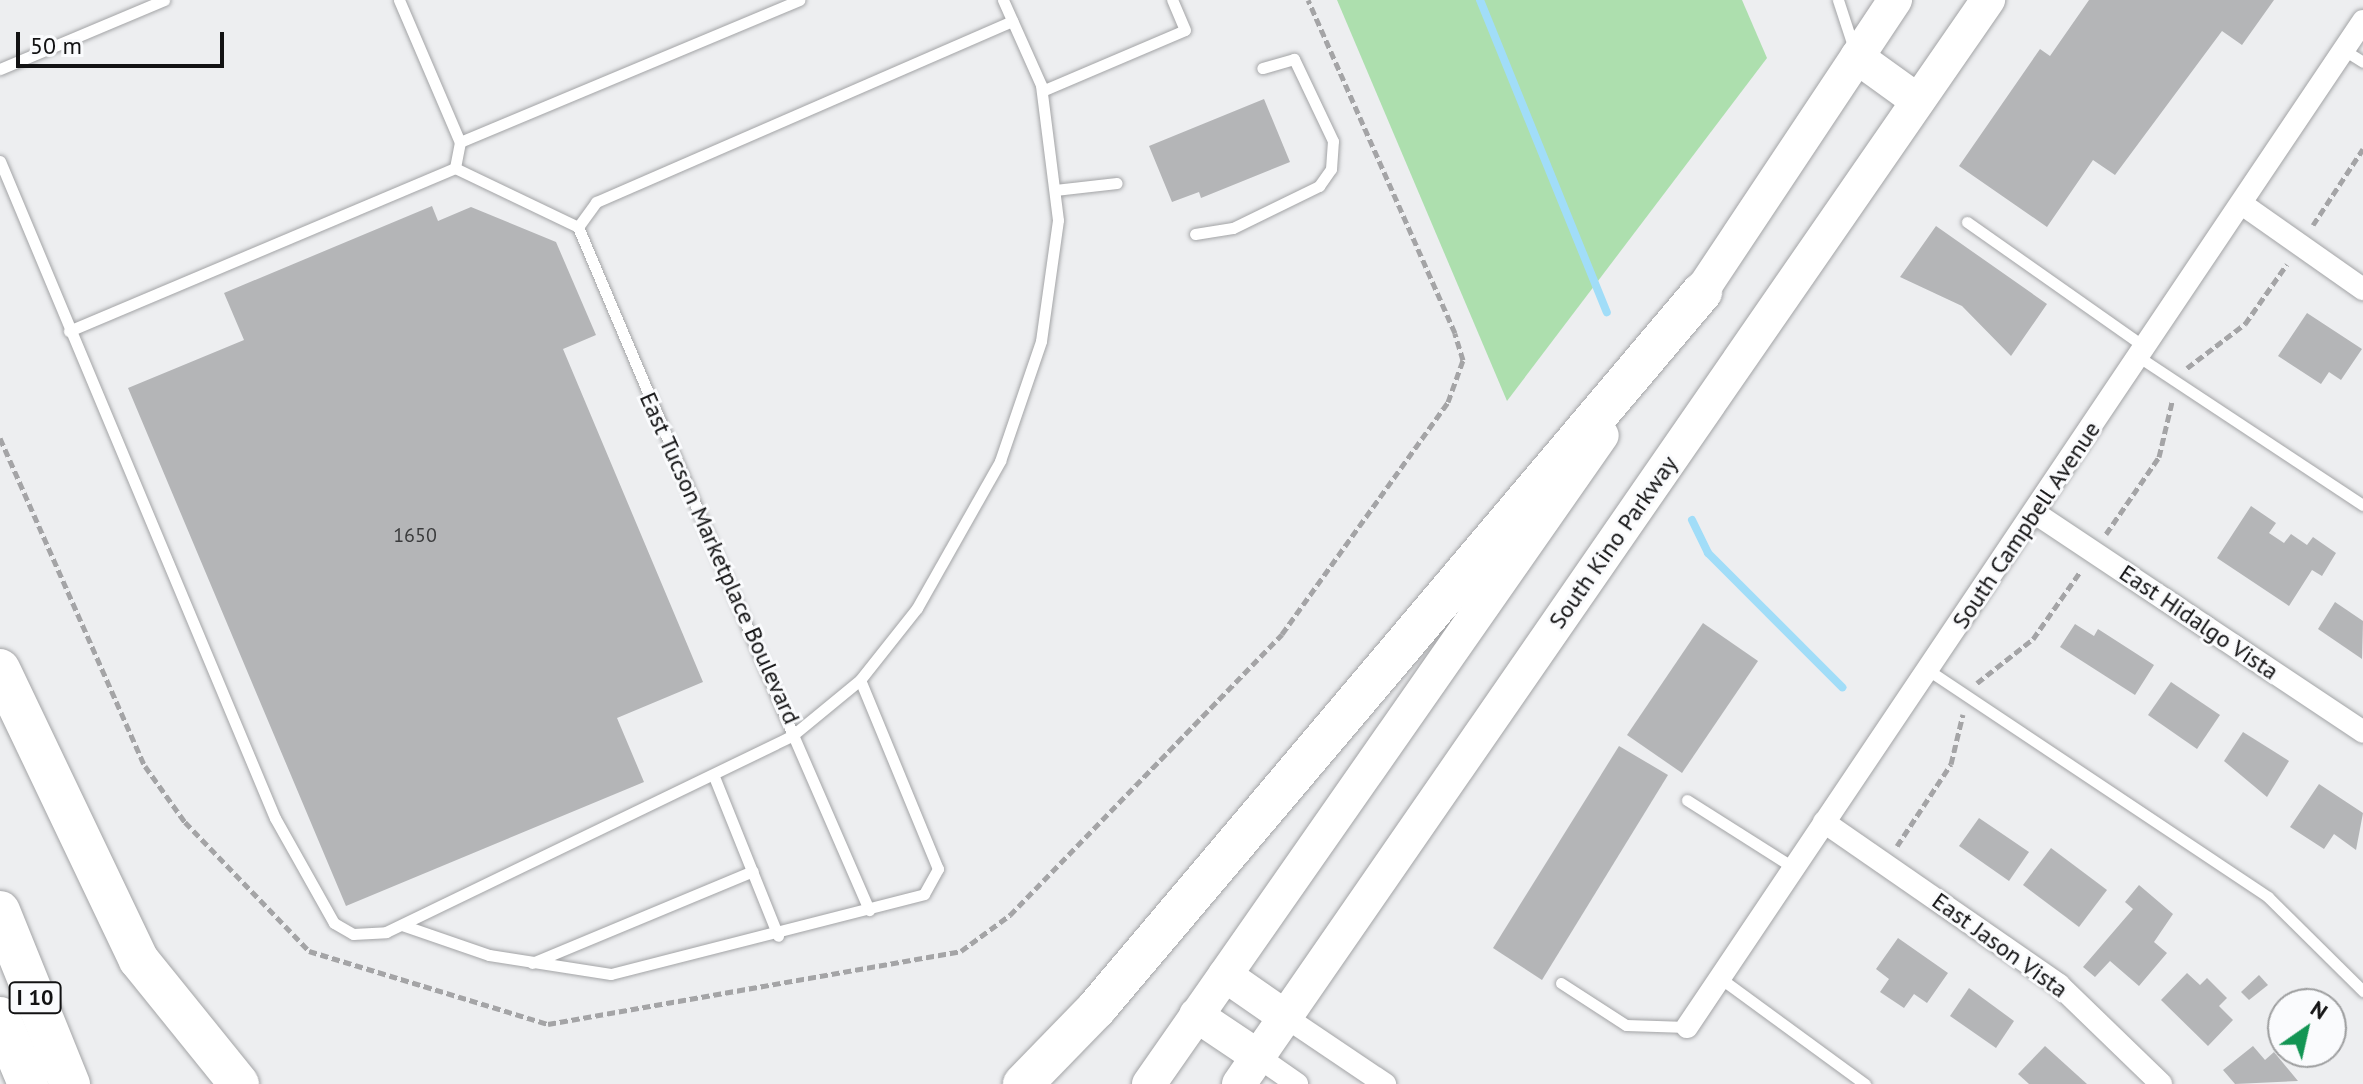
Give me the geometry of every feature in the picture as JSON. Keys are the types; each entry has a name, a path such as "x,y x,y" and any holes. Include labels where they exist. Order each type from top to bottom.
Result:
{"highway":[{"path":"1023,1084 1104,1000 1702,292"},
{"path":"0,669 139,960 239,1084"},
{"name":"I 10","path":"0,911 70,1084"},
{"name":"I 10","path":"0,1017 28,1084"}],"main road":[{"path":"1149,1084 1702,292 1895,0"},
{"name":"South Kino Parkway","path":"1248,1070 1988,0"},
{"path":"1857,57 1918,101"},
{"path":"1225,975 1284,1016"},
{"path":"1196,1015 1248,1070"}],"street":[{"name":"South Campbell Avenue","path":"1687,1027 2242,204 2354,56 2363,21"},
{"path":"2242,204 2363,289"},
{"name":"East Hidalgo Vista","path":"2035,513 2363,732"},
{"name":"East Jason Vista","path":"1824,822 2059,985 2161,1084"},
{"path":"1284,1016 1385,1084"},
{"path":"1248,1070 1297,1084"}],"lane":[{"path":"0,69 164,0"},
{"path":"399,0 460,142 455,168"},
{"path":"460,142 799,0"},
{"name":"East Tucson Marketplace Boulevard","path":"578,227 793,735 860,680 917,608 1000,461 1041,341 1058,220 1055,190 1042,91 1003,0"},
{"path":"1042,91 1185,30 1172,0"},
{"path":"1838,0 1857,57"},
{"path":"69,331 455,168 578,227 596,202 1012,21"},
{"path":"1195,234 1233,228 1319,186 1331,169 1333,141 1294,59 1262,68"},
{"path":"0,161 69,331 321,909 353,934 402,925 715,779 793,735 869,910"},
{"path":"1055,190 1117,183"},
{"path":"1967,222 2142,352 2177,382 2363,505"},
{"path":"1928,670 2268,897 2363,991"},
{"path":"402,925 530,964 611,974 778,936 924,894 938,869 860,680"},
{"path":"715,779 778,936"},
{"path":"1687,800 1794,868"},
{"path":"530,964 753,871"},
{"path":"1720,978 1865,1084"},
{"path":"1561,983 1626,1025 1687,1027"}],"path":[{"path":"1308,0 1399,214"},
{"path":"1886,864 1951,764 1968,697 1980,678 2033,639 2159,457 2177,382 2245,324 2363,149"}],"green space":[{"path":"1337,0 1742,0 1767,58 1507,401"}],"building":[{"path":"2089,0 2274,0 2242,45 2222,31 2115,175 2093,160 2047,227 1959,166 2040,49 2050,56"},
{"path":"1264,99 1290,162 1201,198 1199,192 1172,202 1149,146"},
{"path":"432,206 438,221 471,207 556,242 596,335 563,349 703,682 617,718 644,782 346,906 128,388 244,340 224,293"},
{"path":"1936,226 2047,304 2011,356 1962,306 1900,277"},
{"path":"2307,313 2362,349 2341,380 2329,372 2321,384 2278,356"},
{"path":"2251,506 2276,523 2269,533 2284,543 2291,534 2307,545 2313,537 2336,553 2322,576 2312,570 2289,606 2217,558"},
{"path":"2335,602 2363,621 2362,659 2318,629"},
{"path":"1703,623 1758,661 1682,773 1627,735"},
{"path":"2075,624 2094,636 2098,629 2154,665 2135,695 2060,647"},
{"path":"2171,682 2220,715 2197,749 2148,715"},
{"path":"2243,732 2289,761 2267,797 2224,761"},
{"path":"1619,746 1668,775 1542,980 1493,948"},
{"path":"2319,784 2363,813 2356,850 2334,834 2324,849 2290,827"},
{"path":"1979,818 2029,852 2009,881 1959,846"},
{"path":"2051,848 2107,890 2079,927 2023,885"},
{"path":"2139,885 2173,914 2154,942 2167,953 2139,986 2110,961 2095,977 2083,967 2133,909 2125,902"},
{"path":"1898,938 1948,973 1927,1003 1914,994 1904,1008 1880,992 1889,979 1876,969"},
{"path":"2187,973 2200,985 2207,978 2227,998 2219,1006 2233,1020 2208,1046 2161,1000"},
{"path":"2259,975 2268,985 2249,1000 2241,992"},
{"path":"1969,988 2014,1021 1996,1048 1950,1016"},
{"path":"2045,1046 2087,1084 2029,1084 2018,1074"},
{"path":"2253,1046 2265,1060 2267,1058 2267,1068 2287,1068 2298,1081 2235,1084 2223,1070"}],"waterway":[{"path":"1480,0 1607,312"},
{"path":"1692,520 1708,553 1842,687"}]}
